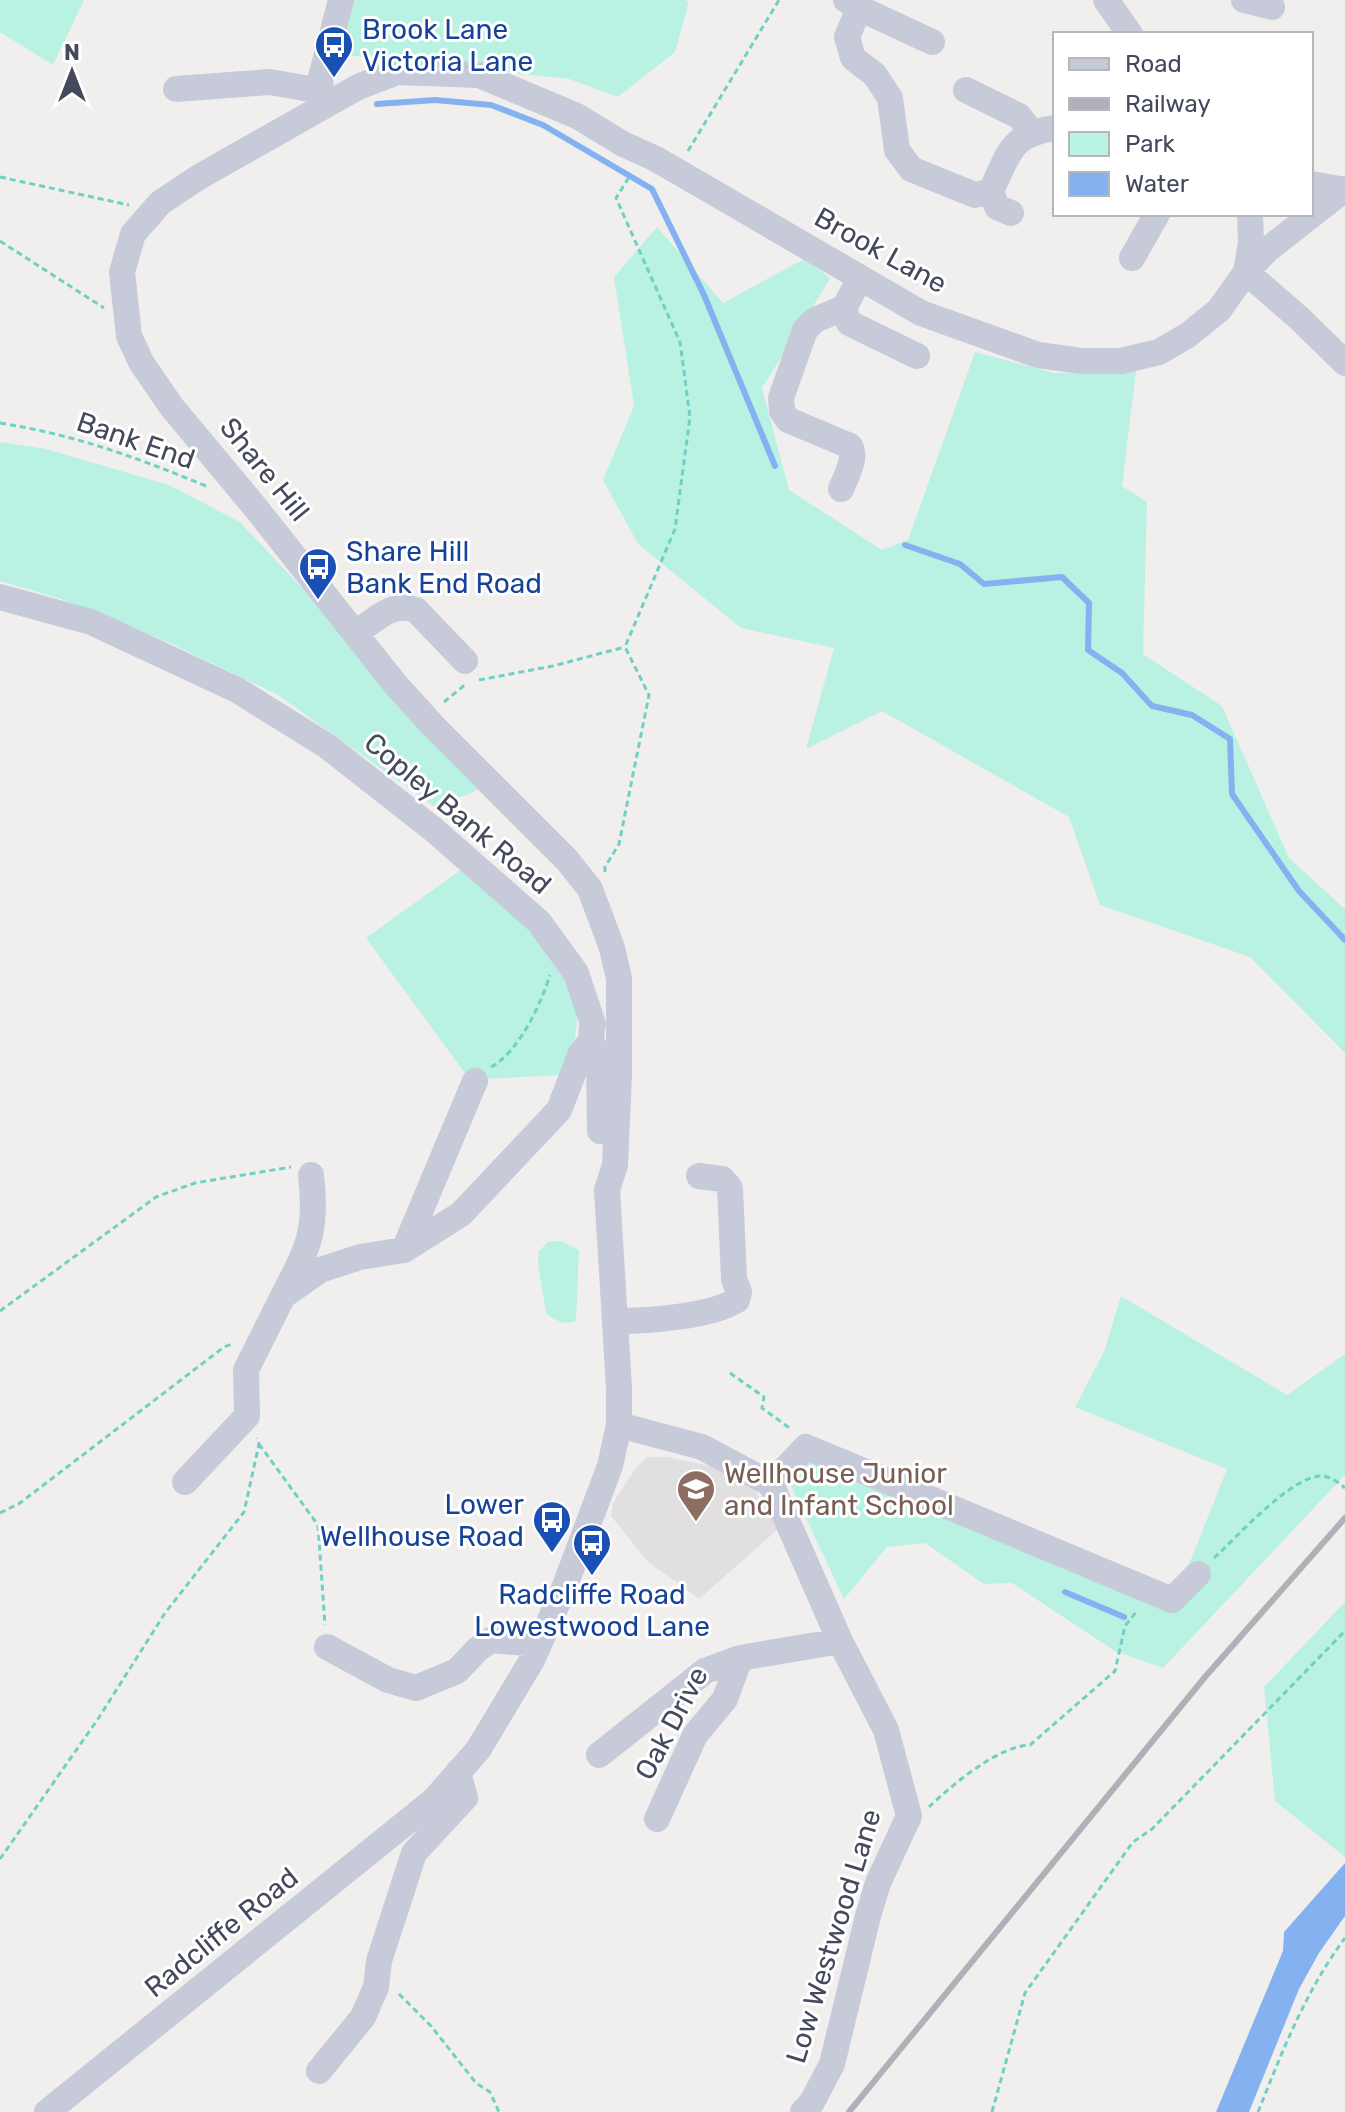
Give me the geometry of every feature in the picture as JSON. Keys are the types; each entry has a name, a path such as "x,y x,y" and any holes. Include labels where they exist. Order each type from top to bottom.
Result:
{"street":[{"path":"176,89 270,82 322,100 320,81 341,0"},
{"path":"1106,0 1129,32"},
{"path":"1244,0 1272,7"},
{"path":"932,42 853,4 847,37 853,58 875,75 890,98 897,150 911,169 975,195 991,191"},
{"name":"Brook Lane","path":"358,87 397,72 479,75 577,116 623,144 677,170 921,313 1038,355 1082,361 1121,361 1159,352 1188,335 1219,310 1246,272 1267,250 1310,216"},
{"name":"Share Hill","path":"358,87 322,100 199,177 153,210 133,234 122,272 129,336 141,362 171,406 425,717 567,860 590,889 600,921"},
{"path":"966,90 1043,130"},
{"path":"1011,213 997,207 991,191 1015,142 1043,130"},
{"path":"1313,184 1345,189"},
{"name":"Brook Lane","path":"1313,214 1345,189"},
{"path":"1132,258 1156,216"},
{"path":"1250,216 1251,243 1246,272 1345,363"},
{"path":"841,489 854,452 850,446 788,420 782,411 781,398 805,330 815,320 844,308 860,278"},
{"path":"844,308 849,323 917,356"},
{"name":"Copley Bank Road","path":"0,597 91,622 237,690 327,746 524,906 563,952 576,973 599,1057 600,1133 607,1190"},
{"path":"356,633 393,608 410,608 416,610 465,661"},
{"path":"319,2071 363,2017 376,1987 379,1961 414,1853 465,1798 458,1772 478,1750 539,1644 563,1591 610,1466 619,1425 607,1190 615,1165 619,978 612,948 600,921"},
{"name":"Copley Bank Road","path":"592,1033 602,1005 600,921"},
{"path":"283,1296 320,1270 360,1257 404,1250 461,1214 559,1110 592,1033"},
{"path":"404,1250 475,1081"},
{"path":"185,1482 247,1416 246,1370 305,1255 315,1212 311,1175"},
{"path":"615,1321 667,1318 716,1308 737,1300 739,1292 734,1279 730,1188 722,1179 699,1176"},
{"path":"619,1425 702,1447 771,1484 806,1447 1172,1600 1198,1574"},
{"name":"Low Westwood Lane","path":"771,1484 840,1641 886,1730 909,1816 875,1894 832,2064 812,2102 803,2112"},
{"path":"327,1647 388,1680 416,1688 457,1671 491,1640 539,1644"},
{"name":"Oak Drive","path":"599,1755 705,1671 740,1658 840,1641"},
{"name":"Oak Drive","path":"657,1819 695,1735 725,1699 740,1658"},
{"name":"Radcliffe Road","path":"47,2112 434,1800 458,1772"}],"path":[{"path":"677,170 779,0"},
{"path":"604,880 605,867 619,844 649,695 625,647 675,529 690,417 680,342 616,198 638,163"},
{"path":"0,177 153,210"},
{"path":"0,241 105,309"},
{"name":"Bank End","path":"0,423 47,430 122,451 206,486"},
{"path":"425,717 473,678 481,681 625,647"},
{"path":"475,1081 478,1074 504,1061 542,999 554,959 563,952"},
{"path":"0,1311 156,1197 195,1183 282,1167 309,1167 311,1175"},
{"path":"0,1513 20,1503 224,1347 263,1334"},
{"path":"730,1373 764,1397 762,1408 808,1440 806,1447"},
{"path":"247,1416 259,1444 318,1525 327,1647"},
{"path":"0,1859 98,1719 165,1613 244,1512 259,1444"},
{"path":"1198,1574 1292,1486 1322,1476 1337,1481 1345,1488"},
{"path":"930,1806 945,1790 1015,1746 1030,1745 1115,1671 1125,1626 1132,1615 1155,1595"},
{"path":"992,2112 1025,1993 1133,1842 1152,1829 1345,1631"},
{"path":"1258,2112 1284,2047 1323,1968 1345,1938"},
{"path":"401,1997 431,2026 476,2083 490,2092 499,2112"}],"shaded area":[{"name":"Wellhouse Junior and Infant School","path":"647,1457 668,1457 725,1469 754,1488 778,1529 699,1599 647,1561 611,1516 613,1503 635,1469"}],"green space":[{"path":"0,0 84,0 53,65 0,32"},
{"path":"351,0 689,2 675,52 618,97 569,79 336,54"},
{"path":"657,227 723,303 806,258 830,279 762,388 789,490 882,550 908,540 975,352 1054,373 1136,371 1122,486 1147,502 1143,654 1222,706 1289,858 1345,909 1345,1053 1250,957 1100,905 1069,817 882,711 806,749 834,648 741,628 638,544 603,480 634,406 614,277"},
{"path":"0,442 46,449 169,485 240,522 330,618 478,790 435,807 278,695 172,644 61,599 0,581"},
{"path":"462,869 529,928 568,982 577,1021 564,1075 482,1079 464,1072 366,938"},
{"path":"561,1241 579,1250 576,1321 568,1323 546,1313 539,1267 538,1252 548,1242"},
{"path":"1121,1296 1287,1395 1345,1354 1345,1475 1163,1668 1115,1651 1012,1583 984,1584 925,1543 887,1547 844,1599 788,1480 815,1457 1172,1607 1227,1469 1075,1407 1104,1352"},
{"path":"1345,1602 1345,1857 1275,1801 1264,1687"}],"water":[{"path":"1345,1863 1345,1916 1299,1989 1249,2112 1216,2112 1283,1951 1284,1932"}],"waterway":[{"path":"377,104 435,100 491,105 543,125 652,189 704,295 775,466"},
{"path":"905,545 960,564 984,584 1062,577 1089,603 1088,650 1122,673 1152,706 1192,715 1230,739 1232,794 1299,891 1345,940"},
{"path":"1065,1592 1124,1617"}],"railway":[{"path":"849,2112 1205,1677 1345,1518"}],"place":[{"name":"Brook Lane Victoria Lane","path":"334,79"},
{"name":"Share Hill Bank End Road","path":"318,601"},
{"name":"Wellhouse Junior and Infant School","path":"696,1523"},
{"name":"Lower Wellhouse Road","path":"552,1554"},
{"name":"Radcliffe Road Lowestwood Lane","path":"592,1577"}]}
